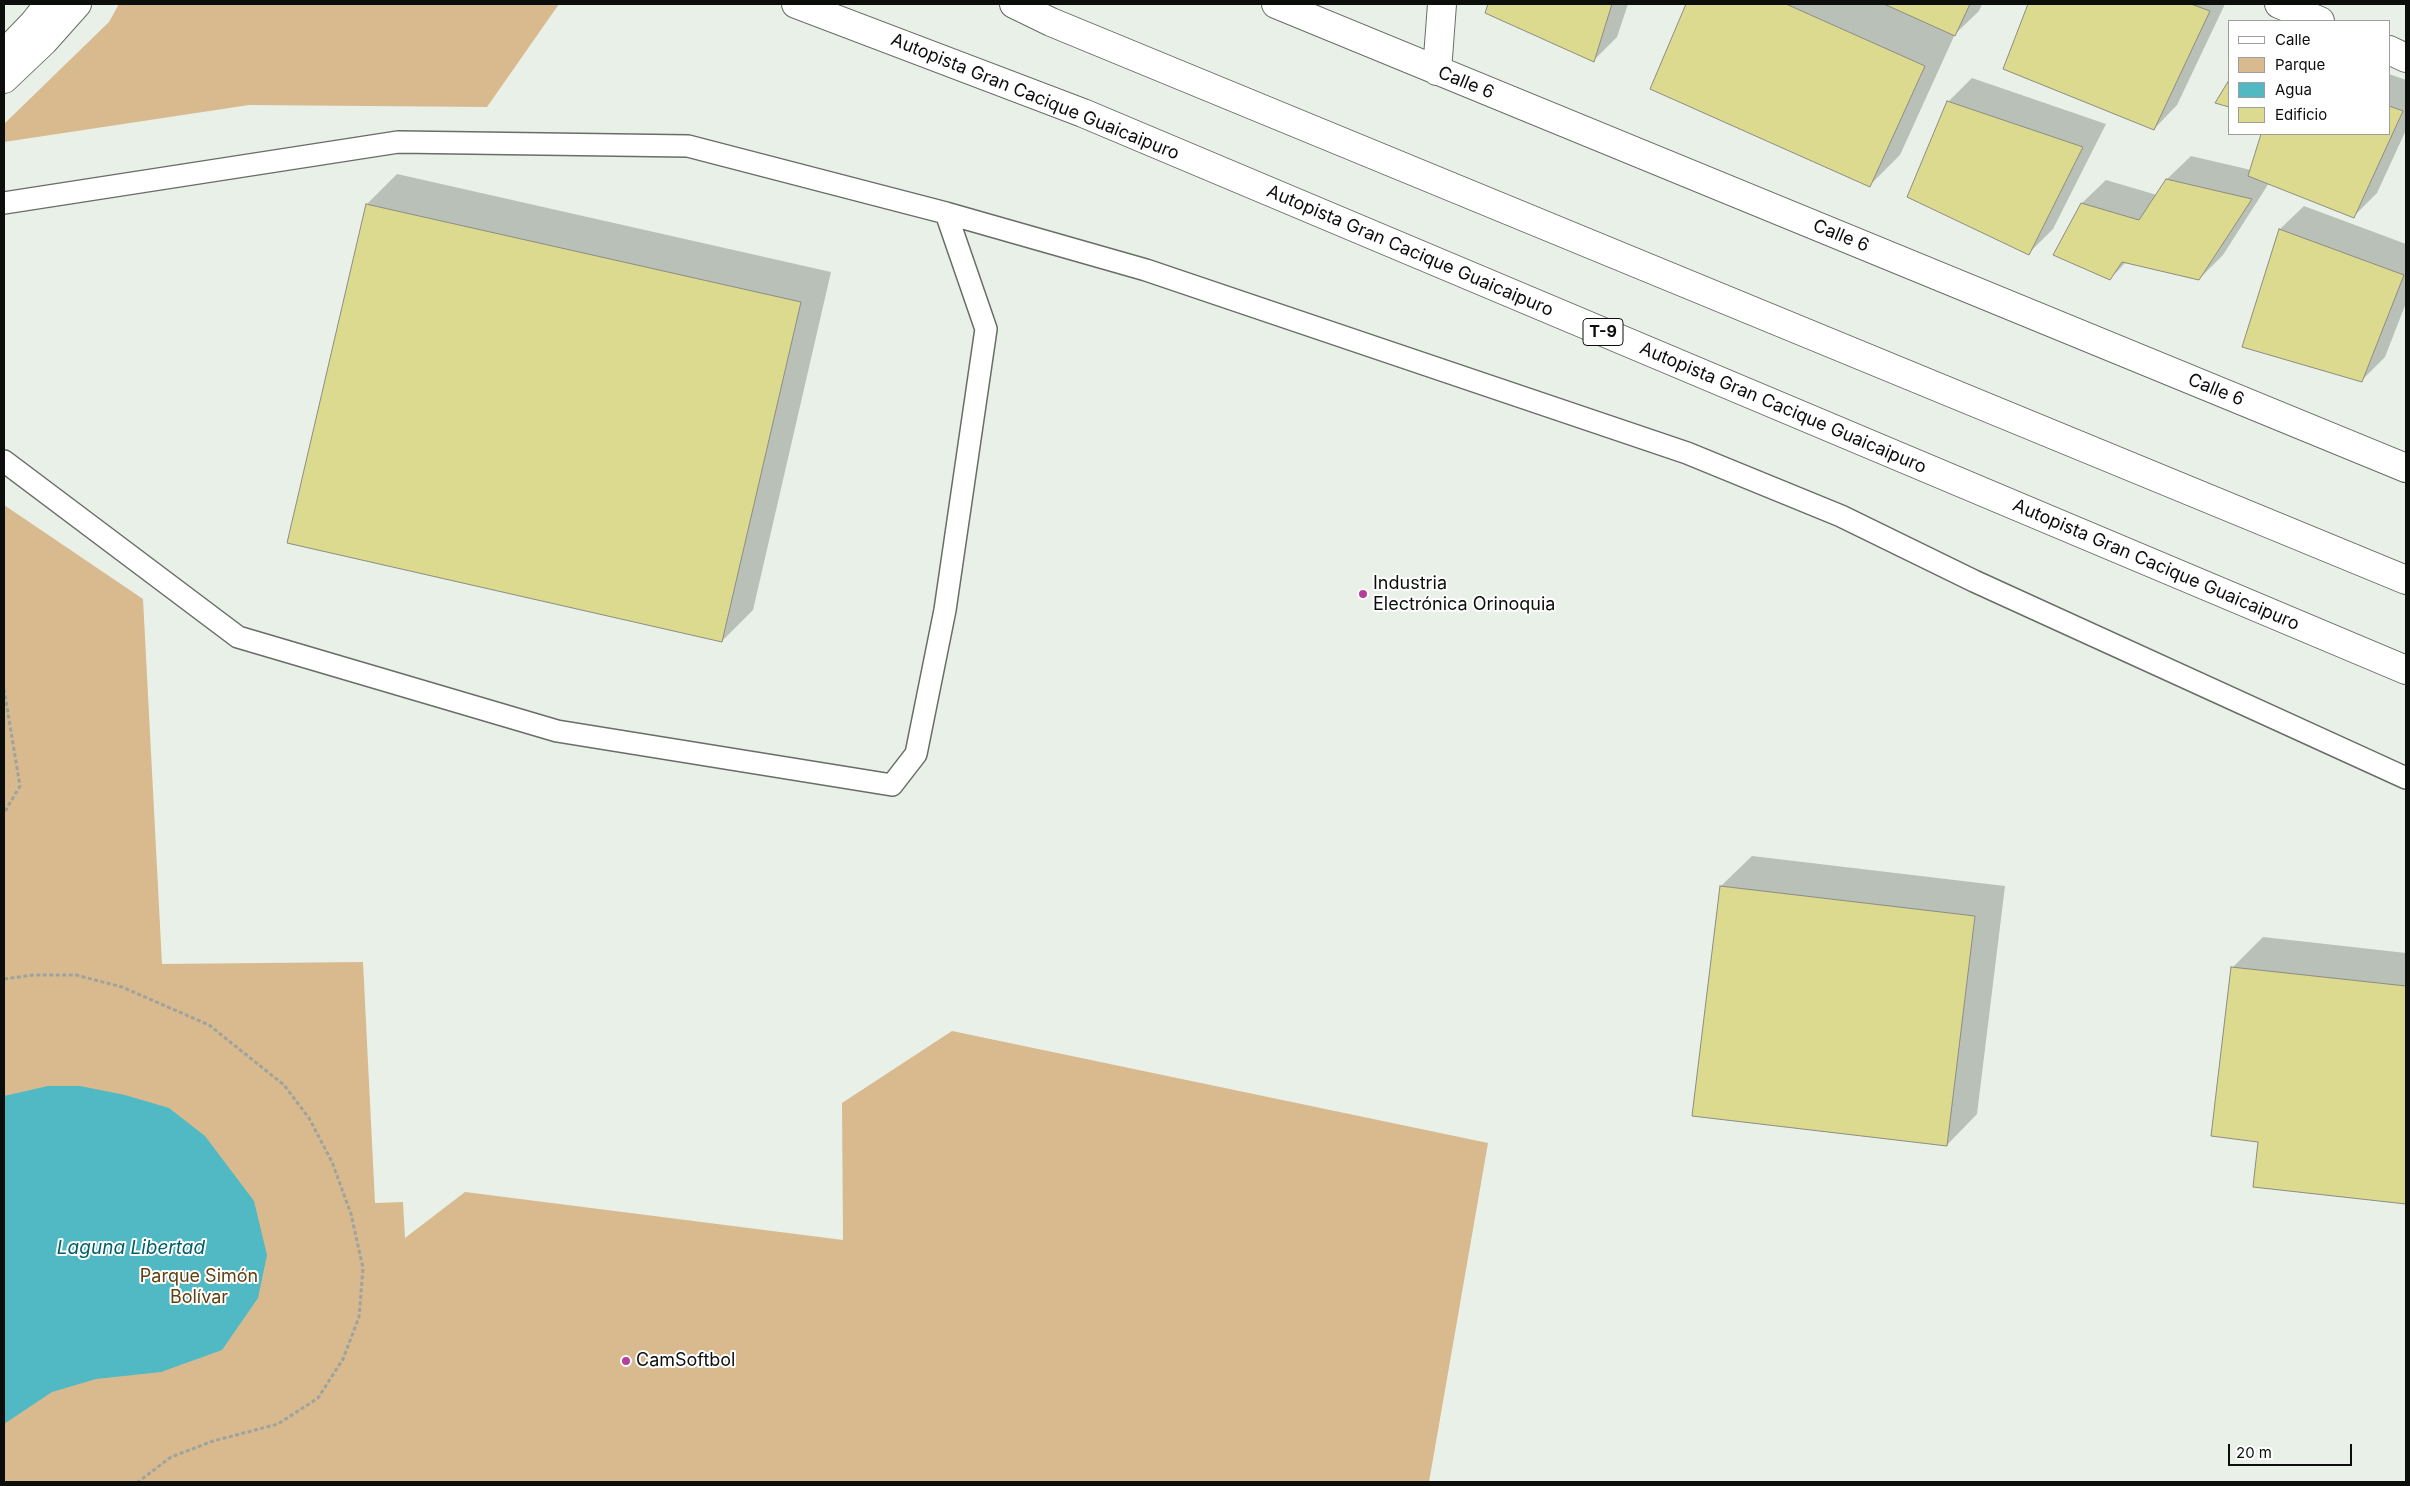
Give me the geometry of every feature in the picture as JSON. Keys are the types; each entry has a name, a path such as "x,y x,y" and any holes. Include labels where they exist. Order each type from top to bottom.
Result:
{"main road":[{"path":"4,54 49,4"},
{"path":"4,79 77,4"},
{"name":"Autopista Gran Cacique Guaicaipuro","path":"796,4 1083,113 2406,670"},
{"path":"1014,4 1051,22 2406,580"},
{"name":"Calle 6","path":"1276,4 2406,468"},
{"path":"1437,70 1442,4"},
{"path":"2279,4 2318,20"},
{"path":"2390,50 2406,58"}],"lane":[{"path":"4,203 398,142 688,146 946,214 1146,270 1687,453 1841,516 1983,585 2406,778"},
{"path":"4,461 238,636 557,731 892,786 916,754 945,610 986,329 946,214"}],"path":[{"path":"4,689 20,786 4,813"},
{"path":"4,979 33,975 76,975 122,987 209,1025 284,1086 304,1112 332,1162 351,1214 363,1268 358,1317 343,1359 318,1398 278,1424 213,1441 170,1457 138,1482"}],"green space":[{"path":"119,4 559,4 487,107 249,105 4,142 4,124 109,22"},
{"name":"Parque Simón Bolívar","path":"4,505 143,599 162,964 363,962 375,1203 403,1202 405,1238 465,1192 843,1240 842,1103 952,1031 1488,1143 1429,1482 4,1482"}],"water":[{"name":"Laguna Libertad","path":"48,1086 80,1086 125,1095 169,1108 205,1136 254,1201 267,1255 258,1298 222,1350 161,1372 96,1379 52,1392 4,1424 4,1096"}],"building":[{"path":"1488,4 1612,4 1594,62 1485,13"},
{"path":"1686,4 1786,4 1925,66 1870,187 1650,89"},
{"path":"1884,4 1970,4 1955,36"},
{"path":"2028,4 2191,4 2210,11 2154,130 2003,69"},
{"path":"2228,82 2228,107 2215,103"},
{"path":"1947,101 2083,147 2029,255 1907,197"},
{"path":"2390,106 2403,111 2354,218 2248,176 2261,135 2390,135"},
{"path":"2166,179 2252,199 2199,280 2122,262 2110,280 2053,255 2081,203 2139,220"},
{"path":"366,204 801,302 722,642 287,543"},
{"path":"2279,229 2404,275 2362,382 2242,347"},
{"path":"1720,886 1975,916 1947,1146 1692,1116"},
{"path":"2231,967 2406,986 2406,1204 2253,1187 2258,1142 2211,1136"}],"place":[{"name":"Industria Electrónica Orinoquia","path":"1363,594"},
{"name":"CamSoftbol","path":"626,1361"}]}
